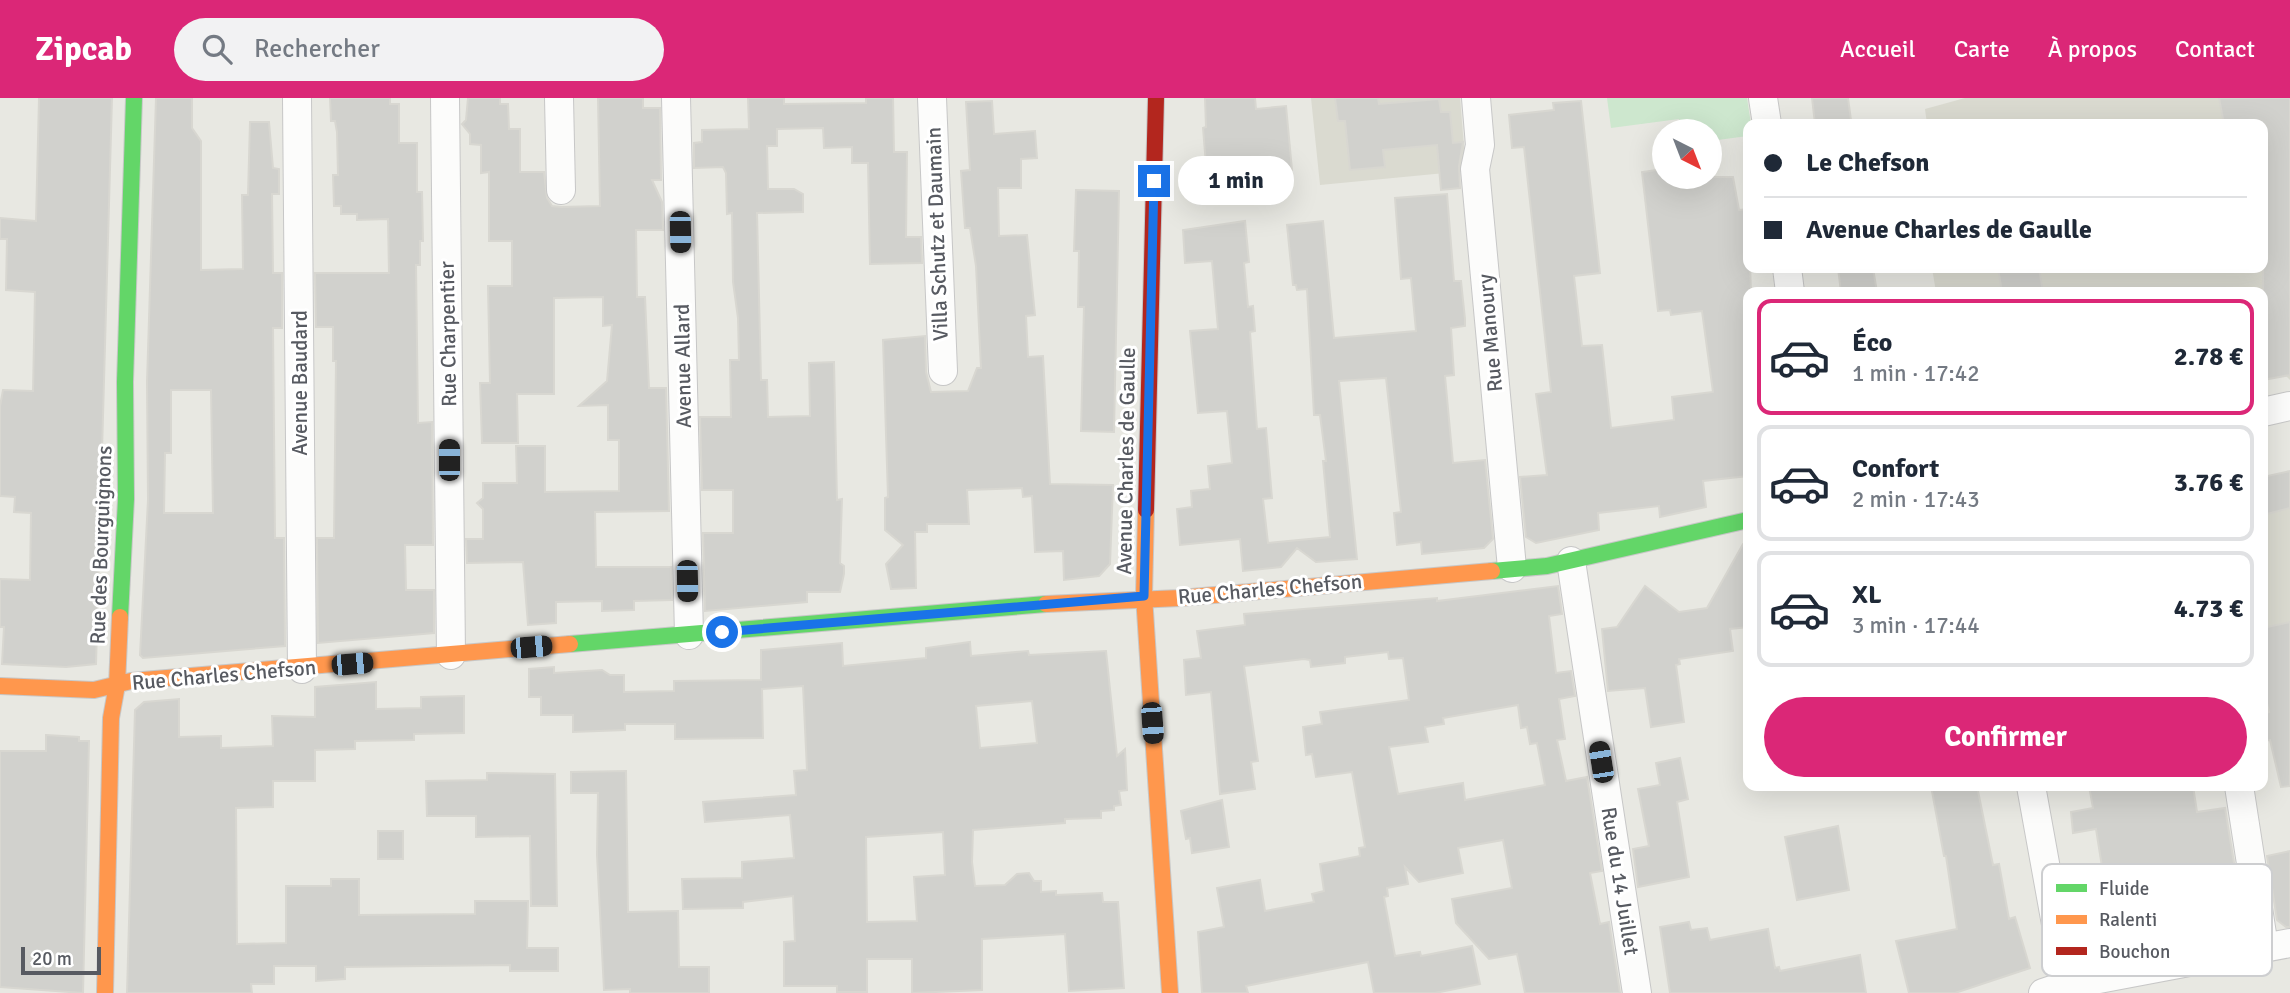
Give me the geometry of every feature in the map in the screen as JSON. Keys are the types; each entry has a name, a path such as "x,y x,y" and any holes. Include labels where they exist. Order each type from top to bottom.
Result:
{"street":[{"name":"Rue des Bourguignons","path":"105,993 111,718 117,685 126,499 125,382 134,98"},
{"name":"Avenue Baudard","path":"297,98 302,669"},
{"name":"Rue Charpentier","path":"445,98 451,654"},
{"path":"559,98 561,190"},
{"name":"Avenue Allard","path":"676,98 689,635"},
{"name":"Villa Schutz et Daumain","path":"932,98 943,371"},
{"name":"Avenue Charles de Gaulle","path":"1156,98 1144,596 1170,993"},
{"name":"Rue Manoury","path":"1476,98 1480,145 1475,169 1512,568"},
{"path":"1763,98 1766,119"},
{"path":"2268,411 2290,407"},
{"name":"Rue Charles Chefson","path":"0,686 94,690 117,685 451,654 1144,596 1180,598 1512,568 1571,561 1743,521"},
{"name":"Rue du 14 Juillet","path":"1571,561 1637,993"},
{"path":"2032,791 2042,879"},
{"path":"2240,791 2258,864"},
{"path":"2272,924 2277,945"},
{"path":"2055,989 2105,986 2147,976"}],"shaded area":[{"path":"1311,98 1460,98 1466,171 1320,185"},
{"path":"1965,98 2290,98 2290,380 2286,376 2268,379 2268,287 1935,287 1933,273 2268,273 2268,119 1926,119 1925,109"},
{"path":"2290,497 2290,639 2268,644 2268,502"}],"green space":[{"path":"1607,98 1747,98 1750,119 1743,119 1743,137 1722,139 1722,119 1652,119 1652,123 1611,128"}],"building":[{"path":"39,98 112,98 96,664 66,667 2,664 4,627 0,627 0,579 30,580 31,513 14,512 15,497 0,496 0,406 3,390 33,391 35,292 6,290 7,239 0,239 0,218 36,221"},
{"path":"156,98 192,98 192,128 201,141 201,270 243,269 242,195 248,195 250,122 269,122 273,168 279,169 279,194 272,194 273,273 282,273 282,328 273,328 275,538 284,538 285,646 143,658 140,655 148,500 147,382","holes":["171,390 211,390 213,513 164,513 165,453 171,453"]},
{"path":"330,98 390,98 390,104 399,104 399,143 417,143 417,192 422,192 423,241 420,241 420,265 416,265 418,423 432,422 433,545 405,545 406,590 434,590 434,633 318,643 317,538 334,538 336,361 333,361 333,327 316,327 315,273 389,273 388,219 357,220 357,214 341,214 341,206 334,206 333,175 338,175 337,132 335,121 331,121"},
{"path":"468,98 500,98 500,104 508,104 509,129 520,129 520,172 544,172 547,198 552,206 561,207 600,206 598,98 643,98 643,108 660,108 661,180 652,180 662,202 663,230 636,230 637,297 645,297 649,388 666,388 669,511 595,512 596,567 671,567 672,600 634,601 634,610 602,611 602,601 556,602 556,623 528,625 523,562 467,563 466,539 483,539 483,509 477,503 483,498 483,483 517,483 516,446 545,446 545,492 619,491 619,440 608,440 608,405 579,406 607,381 612,325 603,326 603,297 554,298 554,394 517,394 518,443 482,443 480,383 490,383 488,286 512,286 512,241 489,241 489,172 481,173 481,145 470,144 470,134 462,124 466,120"},
{"path":"748,98 784,98 784,104 866,103 866,98 893,98 894,152 907,152 906,237 921,237 922,263 870,264 868,163 852,163 852,147 824,148 823,128 777,129 777,146 767,146 768,189 794,189 803,194 803,212 757,213 761,380 767,380 768,417 810,416 809,363 834,362 837,500 842,499 840,563 844,566 844,574 840,592 807,592 807,602 705,611 703,533 733,533 733,490 702,490 700,417 731,417 730,360 739,360 738,318 733,282 732,213 727,214 726,173 723,167 694,168 694,143 702,142 702,130 749,129"},
{"path":"1205,98 1255,98 1256,109 1286,106 1292,170 1251,175 1249,161 1206,165 1203,128 1206,127"},
{"path":"1335,98 1378,98 1379,104 1439,99 1441,112 1450,112 1453,143 1463,142 1459,166 1460,188 1441,190 1437,145 1383,150 1385,167 1350,170 1345,121 1338,121"},
{"path":"1812,98 1848,98 1851,119 1814,119"},
{"path":"2219,98 2290,98 2290,375 2268,379 2268,287 2263,287 2263,273 2268,273 2268,119 2223,119"},
{"path":"992,101 994,134 1035,131 1037,158 1021,159 1021,188 998,188 999,236 1027,235 1035,315 1026,316 1028,357 1043,356 1050,484 1113,485 1110,564 1099,576 1064,580 1063,551 1035,552 1032,496 1023,497 1022,488 967,490 969,524 927,524 927,532 915,532 916,588 891,589 886,564 903,545 885,530 885,498 888,497 883,340 925,336 926,372 931,392 968,391 977,368 981,368 976,266 970,228 965,228 961,171 970,170 966,102"},
{"path":"1581,101 1600,273 1574,276 1582,346 1602,345 1611,428 1674,420 1672,397 1713,392 1702,311 1671,315 1670,310 1658,311 1642,172 1652,171 1652,189 1722,189 1722,177 1733,177 1739,210 1743,210 1743,273 1750,273 1751,287 1743,287 1743,477 1703,481 1706,507 1660,517 1659,506 1598,513 1599,530 1536,543 1526,537 1520,477 1547,475 1536,394 1551,392 1524,147 1512,148 1509,115 1554,110 1553,103"},
{"path":"1076,190 1119,191 1114,432 1081,431 1084,307 1078,307 1079,251 1074,251"},
{"path":"1447,194 1454,281 1461,281 1465,319 1465,326 1451,328 1454,375 1445,376 1453,463 1485,460 1493,539 1484,548 1422,554 1421,542 1397,545 1394,513 1401,512 1386,378 1339,381 1357,559 1316,562 1297,548 1281,567 1243,571 1240,539 1180,545 1177,509 1192,507 1191,491 1210,489 1208,466 1232,463 1227,411 1198,413 1190,331 1218,329 1212,261 1185,263 1183,230 1245,221 1249,262 1244,263 1248,307 1253,306 1255,331 1250,332 1257,429 1266,428 1272,498 1263,499 1268,543 1330,537 1323,461 1326,461 1320,415 1314,415 1307,289 1297,290 1296,285 1293,285 1287,225 1323,221 1334,338 1416,331 1411,278 1401,279 1395,198"},
{"path":"1839,273 1874,273 1876,287 1840,287"},
{"path":"1999,273 2040,273 2042,287 2001,287"},
{"path":"2290,471 2290,508 2268,514 2268,476"},
{"path":"1743,544 1743,628 1730,629 1733,651 1679,659 1680,664 1676,665 1684,722 1651,727 1645,688 1608,691 1602,629 1617,627 1645,586 1679,612 1707,608"},
{"path":"1558,586 1562,614 1549,616 1556,673 1571,671 1575,696 1559,699 1565,739 1557,740 1566,781 1587,777 1602,871 1590,873 1600,924 1609,922 1620,993 1525,993 1517,954 1489,959 1456,923 1452,899 1512,888 1503,840 1458,848 1463,873 1419,882 1405,867 1408,884 1387,888 1388,896 1384,897 1395,956 1420,952 1421,956 1472,946 1480,984 1435,993 1374,993 1368,962 1246,986 1248,993 1202,993 1198,932 1224,927 1217,888 1260,880 1265,911 1314,902 1312,894 1324,891 1320,864 1360,856 1359,848 1365,847 1352,772 1316,777 1312,754 1306,755 1303,727 1322,724 1320,712 1409,700 1403,658 1389,659 1388,652 1345,657 1345,663 1311,667 1310,660 1304,659 1244,666 1258,761 1251,762 1255,789 1220,794 1211,692 1186,695 1184,660 1201,658 1197,631 1245,625 1244,614 1437,598 1437,601","holes":["1518,705 1521,728 1527,727 1530,744 1537,743 1545,785 1465,800 1463,783 1398,794 1389,747 1428,742 1425,727 1444,724 1443,718"]},
{"path":"2290,622 2290,786 2281,787 2268,740 2268,627"},
{"path":"970,642 971,656 1028,651 1029,655 1106,651 1117,756 1125,749 1127,790 1119,791 1121,805 1114,806 1114,810 1101,811 1101,818 1065,819 1065,823 973,830 972,862 975,886 1005,885 1017,874 1029,873 1034,881 1041,881 1041,892 1056,891 1056,895 1102,893 1103,902 1118,902 1124,988 1069,991 1065,934 982,939 982,990 912,993 912,959 867,959 867,992 837,992 837,986 784,986 784,942 795,941 793,896 743,902 743,908 683,909 682,879 742,878 742,862 794,858 790,815 705,822 703,802 796,795 794,771 807,770 803,686 762,689 763,738 675,739 675,724 625,724 625,730 573,732 573,715 541,715 541,697 529,697 529,669 554,667 554,673 602,670 610,675 624,675 624,692 674,691 674,681 761,680 761,650 842,643 843,666 926,658 926,648","holes":["1032,701 1037,743 980,748 976,706","943,832 945,875 914,877 917,921 867,922 866,837"]},
{"path":"376,682 376,709 421,708 421,697 464,696 464,733 414,734 414,740 355,741 355,749 315,750 315,781 273,781 273,807 236,808 237,944 286,943 286,886 331,886 331,879 359,879 359,915 475,914 475,901 528,901 527,948 558,948 558,971 510,971 510,965 345,967 345,979 316,981 316,966 274,966 274,984 251,984 252,993 127,993 135,710 144,702 179,699 179,737 221,736 221,748 273,746 272,716 315,717 315,687"},
{"path":"46,735 79,737 79,741 89,741 83,993 0,987 0,751 46,751"},
{"path":"1680,758 1688,799 1677,802 1689,877 1638,887 1633,849 1649,846 1638,789 1660,785 1656,763"},
{"path":"626,771 628,912 678,911 679,967 709,967 709,993 630,993 630,989 604,990 597,855 598,793 571,793 571,772"},
{"path":"487,773 555,774 557,906 531,906 530,836 476,837 476,816 427,816 426,781 487,780"},
{"path":"1932,791 1978,791 1993,865 1999,864 2009,919 2015,917 2030,968 1955,993 1909,993 1896,941 1957,929"},
{"path":"2090,791 2194,791 2197,812 2225,808 2234,864 2102,864 2096,829 2073,833 2071,812 2093,808"},
{"path":"1222,800 1229,847 1192,853 1190,838 1186,839 1181,811"},
{"path":"1838,826 1849,890 1797,900 1785,837"},
{"path":"378,831 403,831 403,859 378,859"},
{"path":"2290,851 2290,927 2277,920 2272,888 2272,864 2268,864 2267,856"},
{"path":"1689,922 1691,930 1707,928 1710,940 1768,929 1775,968 1779,967 1780,971 1860,955 1866,993 1670,993 1660,927"}],"traffic: fast":[{"path":"120,617 126,499 125,382 134,98"},
{"path":"1492,571 1547,566 1743,521"},
{"path":"570,644 1046,604"}],"traffic: slow":[{"path":"1146,510 1144,596 1170,993"},
{"path":"1046,604 1180,598 1492,571"},
{"path":"105,993 111,718 117,685 120,617"},
{"path":"0,686 94,690 131,681 570,644"}],"traffic: jam":[{"path":"1146,510 1156,98"}],"route":[{"path":"722,632 1144,596 1154,181"}]}
